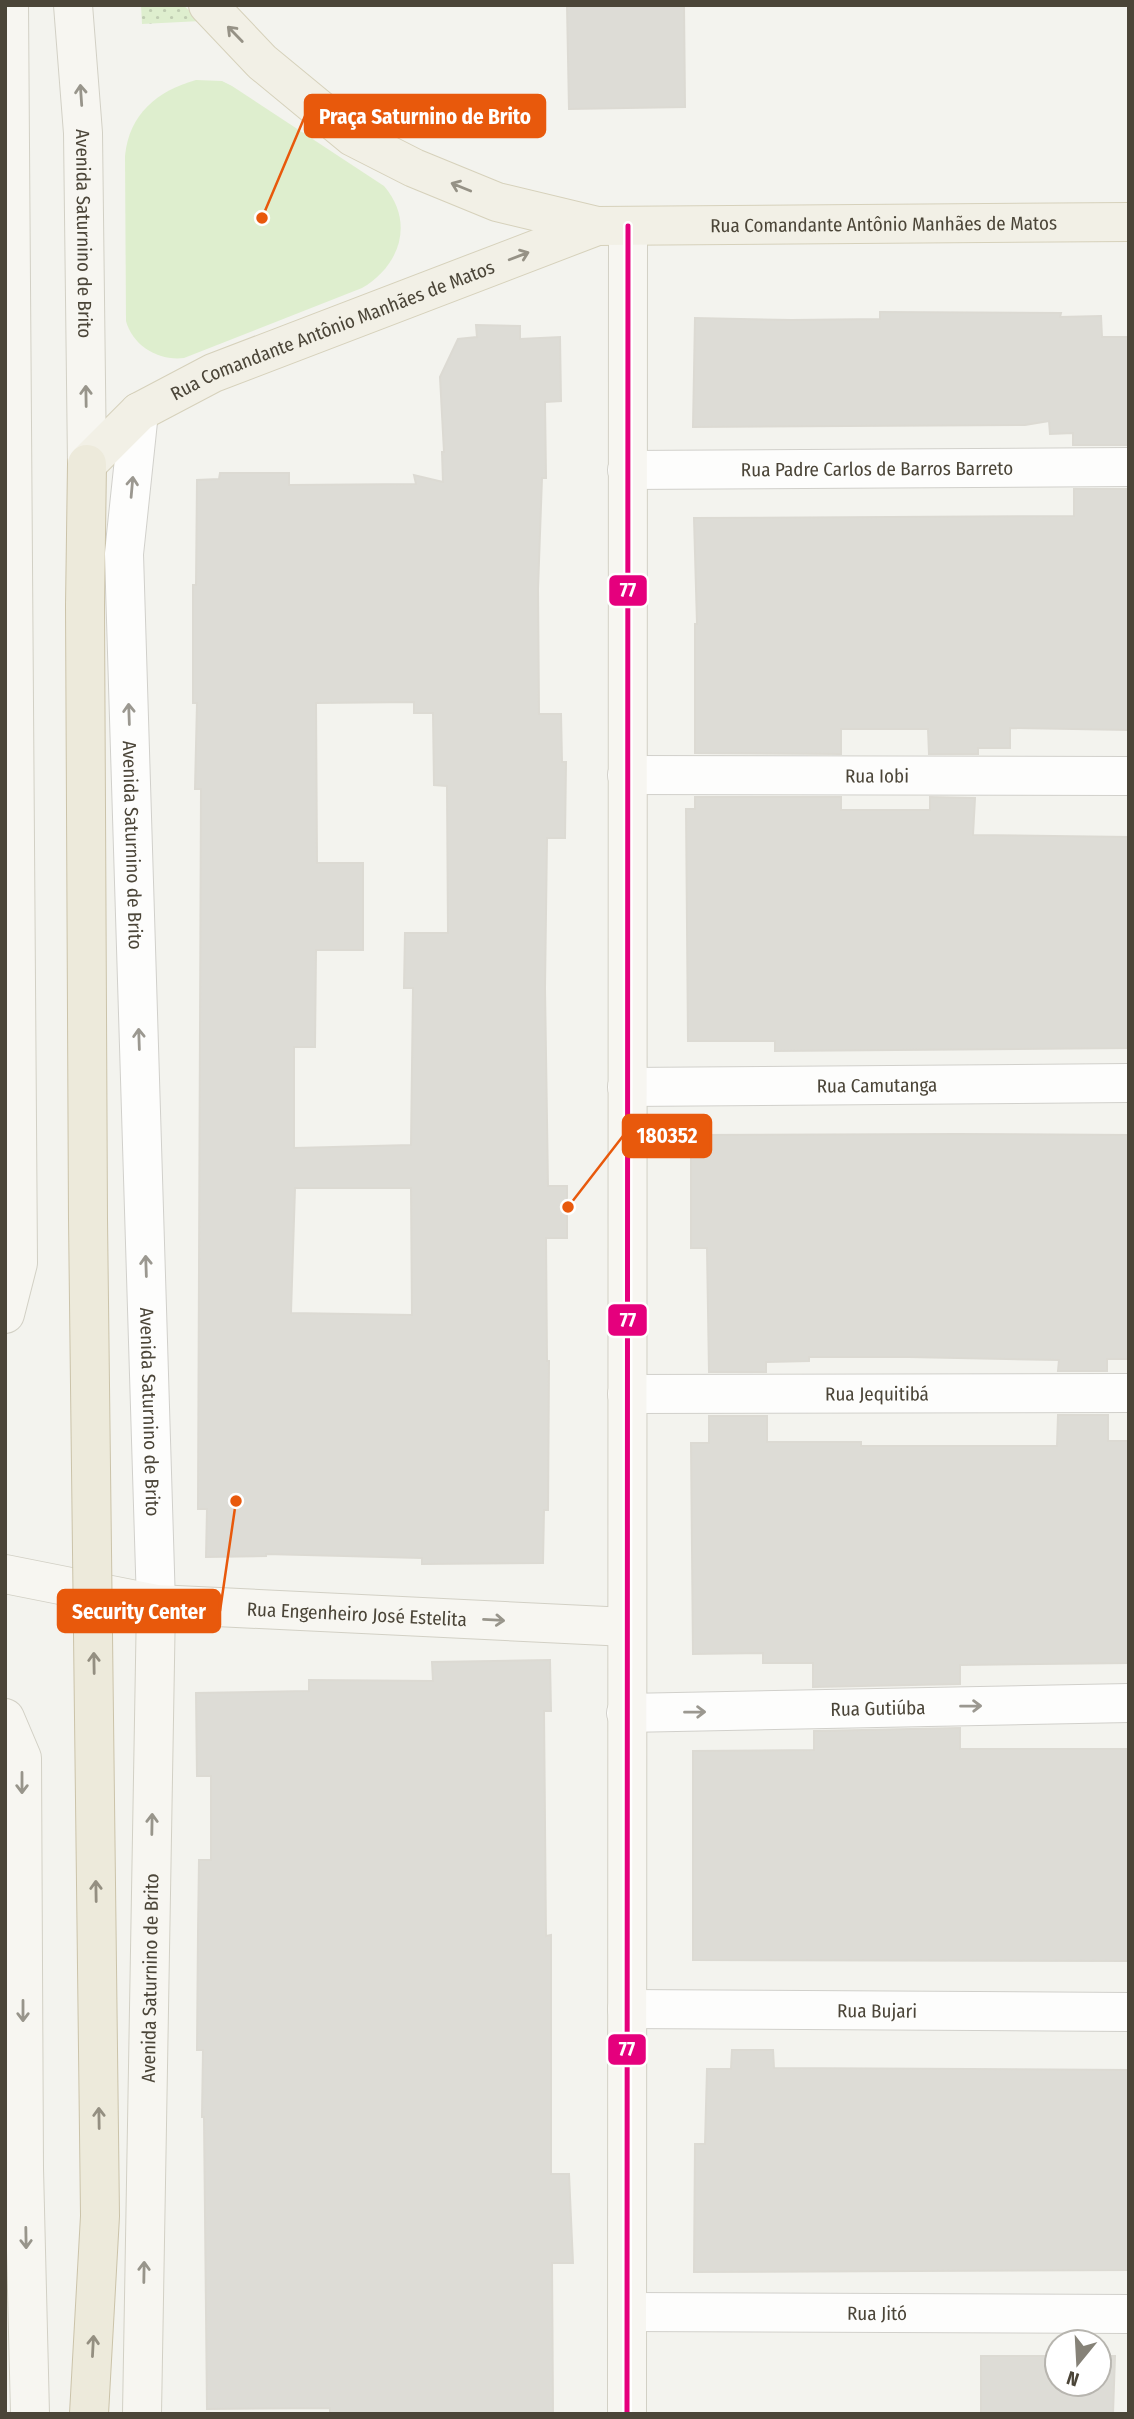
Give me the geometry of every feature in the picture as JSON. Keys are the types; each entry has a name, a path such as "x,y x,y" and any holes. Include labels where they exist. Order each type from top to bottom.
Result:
{"highway":[{"path":"87,464 85,606 88,1205 100,2216 89,2414"}],"main road":[{"path":"5,1314 18,1263 9,5"},
{"name":"Avenida Saturnino de Brito","path":"72,5 83,133 87,464"},
{"name":"Rua Comandante Antônio Manhães de Matos","path":"208,5 262,62 353,137 414,168 497,202 612,226 1129,222"},
{"path":"612,226 627,470 627,2414"},
{"name":"Rua Comandante Antônio Manhães de Matos","path":"87,464 139,412 213,373 612,226"},
{"name":"Rua Engenheiro José Estelita","path":"5,1574 156,1604 627,1627"},
{"name":"Avenida Saturnino de Brito","path":"142,2414 156,1604"},
{"path":"5,1718 22,1758 24,2168 30,2414"}],"street":[{"name":"Avenida Saturnino de Brito","path":"139,412 124,554 156,1604"},
{"name":"Rua Padre Carlos de Barros Barreto","path":"627,470 1129,467"},
{"name":"Rua Iobi","path":"627,775 1129,776"},
{"name":"Rua Camutanga","path":"627,1087 1129,1083"},
{"name":"Rua Jequitibá","path":"628,1394 1129,1394"},
{"name":"Rua Gutiúba","path":"626,1713 1129,1703"},
{"name":"Rua Bujari","path":"627,2009 1129,2012"},
{"name":"Rua Jitó","path":"627,2312 1129,2314"}],"green space":[{"path":"141,5 183,5 201,21 142,24"},
{"path":"196,80 222,81 232,86 384,186 394,200 401,228 394,256 375,279 362,288 184,358 174,358 148,350 134,338 126,321 125,156 132,128 147,106 169,91"}],"building":[{"path":"567,5 684,5 685,107 569,109"},
{"path":"880,312 1061,313 1060,317 1101,316 1102,337 1129,337 1129,445 1073,445 1073,433 1050,434 1049,421 1025,425 693,427 695,318 880,319"},
{"path":"476,325 520,326 520,339 560,337 561,401 545,402 546,478 542,478 538,589 539,714 561,714 562,762 566,762 565,838 547,838 545,988 548,1186 567,1186 567,1238 546,1238 548,1510 544,1510 543,1563 422,1564 422,1558 266,1554 206,1557 207,1509 198,1509 201,789 195,789 197,703 193,703 193,585 196,585 197,480 219,479 220,473 289,473 289,485 416,484 414,475 443,482 440,377 458,339 477,337","holes":["414,702 414,713 433,713 434,785 447,786 448,933 405,933 404,988 413,988 411,1145 294,1148 294,1047 315,1047 316,950 363,950 363,863 317,863 316,703","295,1188 411,1188 412,1315 291,1313"]},
{"path":"1074,489 1129,489 1129,730 1010,728 1010,748 978,748 978,754 929,754 928,729 841,729 841,754 695,753 697,624 694,518 1074,516"},
{"path":"695,797 841,797 841,810 930,810 930,797 975,798 973,835 1129,837 1129,1048 775,1051 775,1041 688,1041 686,809 695,809"},
{"path":"691,1135 1129,1135 1129,1359 1107,1359 1107,1371 1058,1371 1059,1360 809,1357 809,1361 766,1362 766,1372 709,1372 707,1248 691,1248"},
{"path":"1058,1415 1108,1415 1108,1441 1129,1441 1129,1663 960,1665 960,1684 813,1687 813,1663 763,1663 763,1653 693,1654 691,1443 709,1443 709,1416 767,1416 767,1442 861,1442 861,1446 1057,1446"},
{"path":"550,1660 551,1711 544,1711 546,1936 551,1935 551,2174 569,2174 573,2263 552,2263 553,2414 330,2414 330,2408 207,2409 203,2050 197,2050 199,1860 211,1860 211,1776 197,1776 196,1693 309,1691 309,1680 433,1681 432,1662"},
{"path":"960,1728 960,1749 1129,1749 1129,1961 693,1960 693,1751 814,1750 814,1731"},
{"path":"732,2050 773,2050 774,2068 1129,2070 1129,2270 694,2272 695,2144 705,2144 707,2069 731,2069"},
{"path":"981,2356 1043,2356 1043,2398 1113,2398 1115,2356 1113,2414 981,2414"}],"transit line":[{"name":"77","path":"627,2414 628,226"}],"place":[{"name":"Praça Saturnino de Brito","path":"262,218"},
{"name":"180352","path":"568,1207"},
{"name":"Security Center","path":"236,1501"}]}
